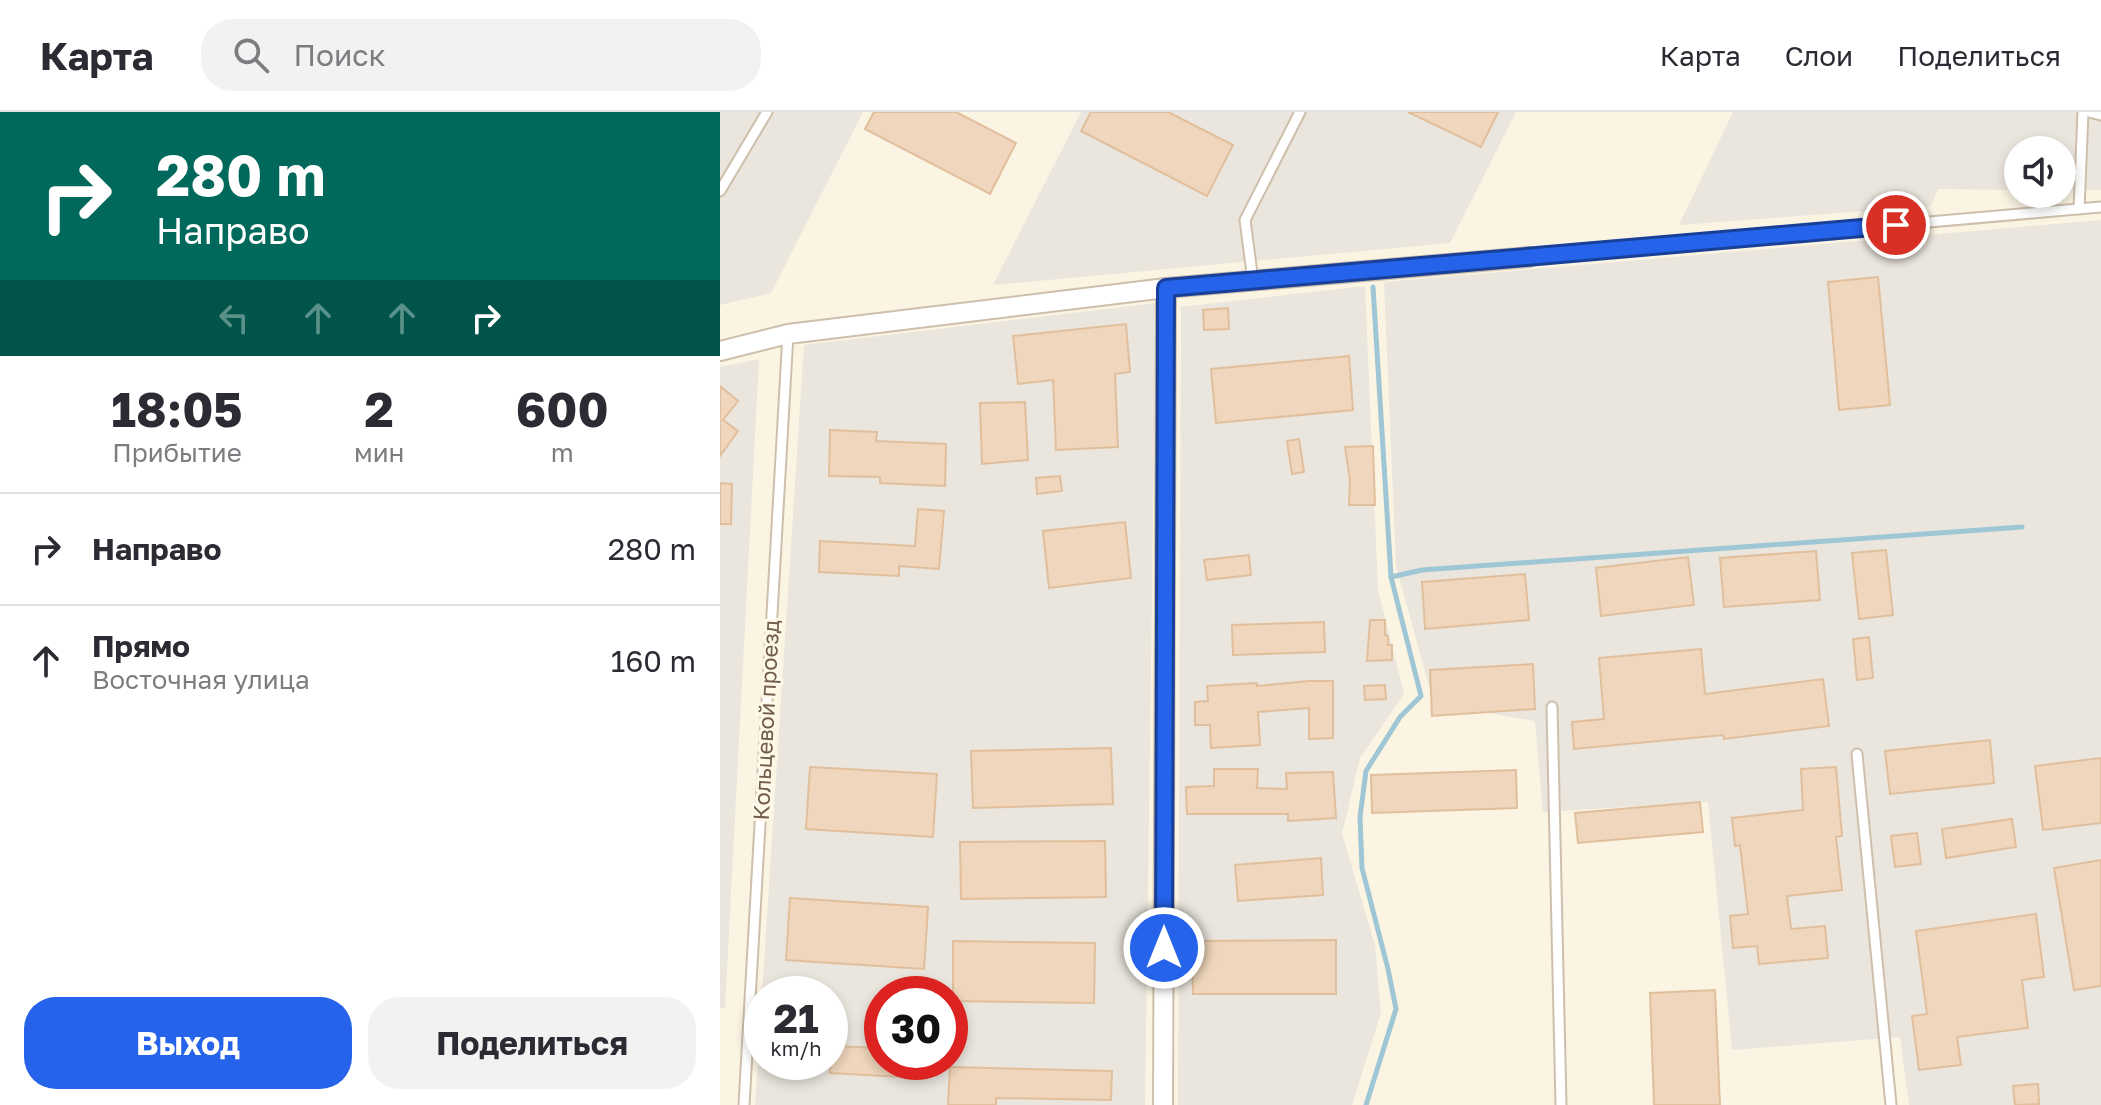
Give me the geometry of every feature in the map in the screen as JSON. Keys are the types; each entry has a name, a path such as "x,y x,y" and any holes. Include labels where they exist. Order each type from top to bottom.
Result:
{"street":[{"path":"720,351 788,334 1166,288 1529,257"},
{"path":"1163,1105 1166,288"}],"lane":[{"path":"720,191 767,112"},
{"path":"1253,281 1245,220 1300,112"},
{"path":"2079,209 2083,112"},
{"path":"2089,112 2101,115"},
{"path":"1529,257 2101,207"},
{"name":"Кольцевой проезд","path":"744,1105 788,334"},
{"path":"1552,707 1561,1105"},
{"path":"1857,754 1891,1105"}],"shaded area":[{"path":"720,112 863,112 771,293 720,305"},
{"path":"1081,112 1516,112 1450,243 993,285"},
{"path":"1733,112 2101,112 2101,190 2076,190 2076,136 2004,136 2004,190 1938,189 1931,206 1679,225"},
{"path":"2101,220 2101,1105 1909,1105 1900,1037 1732,1050 1708,802 1543,812 1535,721 1434,704 1396,566 1384,282"},
{"path":"1365,286 1378,590 1404,694 1360,758 1342,834 1375,945 1381,1013 1352,1105 1178,1105 1181,307"},
{"path":"1156,303 1145,1105 755,1105 757,1080 848,1080 848,976 763,976 804,345"},
{"path":"759,359 725,1008 720,1008 720,367"}],"building":[{"path":"874,112 956,112 1016,143 990,194 865,129"},
{"path":"1091,112 1168,112 1233,145 1207,196 1081,131"},
{"path":"1408,112 1498,112 1481,147"},
{"path":"1878,277 1890,405 1839,410 1828,282"},
{"path":"1228,308 1229,329 1204,330 1203,310"},
{"path":"1126,324 1130,372 1115,374 1118,447 1056,450 1053,380 1018,384 1013,336"},
{"path":"1349,356 1353,410 1216,423 1211,369"},
{"path":"720,386 738,401 723,420 738,431 720,456"},
{"path":"1025,402 1028,460 982,464 980,403"},
{"path":"830,430 877,432 876,441 946,444 945,486 880,483 880,477 829,476"},
{"path":"1299,439 1304,472 1292,474 1287,441"},
{"path":"1373,446 1375,505 1349,505 1350,480 1345,447"},
{"path":"1060,476 1062,491 1037,494 1036,478"},
{"path":"720,483 732,484 731,524 720,524"},
{"path":"918,509 944,511 939,569 899,566 899,576 819,572 820,541 915,546"},
{"path":"1125,522 1131,578 1049,588 1043,531"},
{"path":"1886,550 1893,615 1859,619 1852,553"},
{"path":"1816,551 1820,600 1724,607 1720,558"},
{"path":"1249,555 1251,575 1207,580 1204,560"},
{"path":"1688,557 1694,605 1601,616 1596,568"},
{"path":"1525,574 1529,620 1425,629 1422,582"},
{"path":"1370,620 1385,620 1385,635 1388,636 1388,645 1392,645 1392,660 1367,661"},
{"path":"1324,622 1325,652 1233,655 1232,625"},
{"path":"1869,637 1873,678 1857,680 1853,639"},
{"path":"1701,649 1705,694 1823,679 1829,726 1724,739 1723,735 1574,749 1572,722 1604,719 1599,658"},
{"path":"1533,664 1535,709 1432,716 1430,670"},
{"path":"1333,681 1333,738 1309,739 1309,708 1258,712 1260,745 1211,748 1210,725 1195,725 1195,702 1208,701 1207,686 1257,683 1257,686"},
{"path":"1385,685 1386,699 1365,700 1364,686"},
{"path":"1990,740 1994,783 1890,794 1885,751"},
{"path":"1111,748 1113,804 973,808 971,751"},
{"path":"2101,758 2101,823 2043,830 2035,766"},
{"path":"810,767 937,774 933,837 806,829"},
{"path":"1836,767 1842,836 1836,837 1842,890 1787,896 1791,929 1825,926 1828,958 1759,964 1757,946 1733,948 1730,916 1748,914 1740,845 1735,846 1732,818 1803,810 1801,769"},
{"path":"1214,769 1258,769 1257,788 1287,789 1286,773 1333,772 1336,818 1288,821 1288,814 1187,814 1186,787 1214,786"},
{"path":"1516,770 1517,808 1372,813 1371,775"},
{"path":"1700,802 1703,832 1578,843 1575,813"},
{"path":"2012,819 2016,847 1946,858 1942,829"},
{"path":"1917,833 1921,864 1895,867 1891,836"},
{"path":"1105,841 1106,897 961,899 960,842"},
{"path":"1321,858 1323,895 1238,901 1235,865"},
{"path":"2101,860 2101,986 2074,990 2054,868"},
{"path":"790,898 928,907 924,969 786,960"},
{"path":"2036,914 2044,977 2022,980 2028,1028 1957,1037 1961,1065 1919,1070 1912,1016 1927,1014 1916,931"},
{"path":"1336,940 1336,994 1193,994 1192,941"},
{"path":"953,941 1095,943 1094,1003 968,1001 968,976 953,976"},
{"path":"1715,990 1720,1105 1654,1105 1650,993"},
{"path":"848,1047 864,1047 864,1075 848,1074"},
{"path":"968,1067 1112,1071 1111,1100 996,1098 996,1105 948,1105 949,1080 968,1080"},
{"path":"2038,1084 2039,1104 2015,1105 2013,1086"}],"waterway":[{"path":"1373,287 1391,577 1422,570 2022,527"},
{"path":"1366,1105 1396,1009 1362,868 1360,817 1366,771 1400,717 1421,696 1391,577"}],"route":[{"path":"1164,948 1166,288 1896,225"}]}
